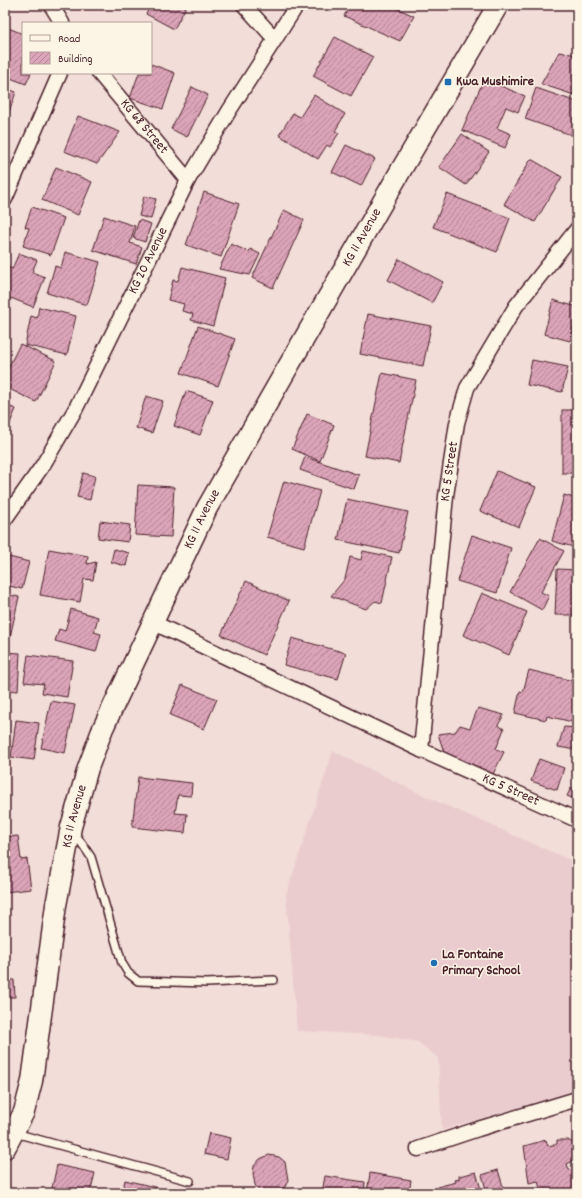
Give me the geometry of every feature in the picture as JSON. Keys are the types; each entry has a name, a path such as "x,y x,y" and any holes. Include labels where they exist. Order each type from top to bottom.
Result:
{"main road":[{"name":"KG 11 Avenue","path":"9,1140 24,1112 32,1081 56,904 71,827 88,768 103,728 206,508 498,5"}],"street":[{"path":"51,5 61,22"},
{"path":"244,5 275,39"},
{"name":"KG 20 Avenue","path":"5,519 42,466 76,408 188,180 297,5"},
{"path":"5,199 60,74"},
{"name":"KG 68 Street","path":"100,74 188,180"},
{"name":"KG 5 Street","path":"421,750 446,496 457,423 467,388 516,306 577,229"},
{"name":"KG 5 Street","path":"152,622 421,750 577,820"},
{"path":"418,1149 577,1099"}],"lane":[{"path":"71,827 91,857 122,963 128,973 138,981 207,983 274,980"},
{"path":"9,1140 190,1181"}],"shaded area":[{"name":"La Fontaine Primary School","path":"333,751 427,797 577,863 577,1090 442,1130 438,1058 418,1042 379,1035 297,1031 286,895"}],"building":[{"path":"151,5 187,5 174,29 146,14"},
{"path":"350,5 390,5 414,16 400,41 344,16"},
{"path":"6,27 22,34 22,74 31,74 26,84 5,76"},
{"path":"335,37 373,57 351,96 313,76"},
{"path":"559,52 577,55 577,96 541,84"},
{"path":"152,64 175,73 163,109 130,98 139,74 152,74"},
{"path":"484,79 525,96 518,112 506,107 497,128 511,134 505,148 462,130"},
{"path":"192,87 208,95 187,137 171,129"},
{"path":"5,88 16,92 5,124"},
{"path":"536,88 577,102 577,137 525,119"},
{"path":"314,95 345,114 335,131 339,133 330,147 327,145 318,159 279,135 293,113 300,117"},
{"path":"78,116 120,132 97,164 64,151"},
{"path":"462,134 489,152 466,185 439,167"},
{"path":"346,145 375,159 361,186 332,172"},
{"path":"531,159 562,177 535,222 504,204"},
{"path":"56,167 92,182 78,215 42,200"},
{"path":"204,192 239,204 221,257 186,245"},
{"path":"447,194 510,218 497,252 433,227"},
{"path":"144,196 156,199 151,219 139,216"},
{"path":"32,207 64,218 51,255 23,246 29,228 25,227"},
{"path":"284,210 304,220 273,288 252,278"},
{"path":"104,216 135,226 130,243 142,247 136,264 93,250"},
{"path":"139,220 151,224 145,242 133,238"},
{"path":"231,244 249,252 250,249 260,254 250,275 219,269"},
{"path":"65,252 100,262 87,305 47,293 55,266 61,268"},
{"path":"19,253 37,260 32,272 45,277 33,307 11,298 7,306 5,305 5,266 12,269"},
{"path":"399,259 443,282 432,303 388,280"},
{"path":"182,267 225,278 213,326 191,320 193,314 182,311 184,304 168,300 173,280 178,281"},
{"path":"553,300 577,307 577,316 570,341 544,334"},
{"path":"39,307 76,316 67,355 25,345 31,316 37,318"},
{"path":"368,314 431,326 423,366 360,354"},
{"path":"198,326 235,339 218,386 181,373"},
{"path":"20,344 56,361 36,402 5,387 5,374"},
{"path":"532,360 568,367 562,392 527,385"},
{"path":"382,373 416,380 399,463 365,456"},
{"path":"186,391 213,400 200,435 174,426"},
{"path":"146,396 163,401 152,433 136,428"},
{"path":"5,405 16,409 5,435"},
{"path":"562,410 577,410 577,473 562,473"},
{"path":"307,414 334,425 320,461 292,449"},
{"path":"305,457 359,475 354,489 300,470"},
{"path":"497,471 536,487 519,527 480,511"},
{"path":"83,473 95,476 90,500 77,497"},
{"path":"284,481 320,491 304,547 267,537"},
{"path":"138,485 174,487 171,537 135,535"},
{"path":"564,495 577,499 577,548 552,541"},
{"path":"347,499 408,512 399,553 338,540"},
{"path":"100,521 130,525 128,542 98,538"},
{"path":"472,535 511,548 497,593 457,581"},
{"path":"540,538 564,551 541,592 549,596 542,610 510,592"},
{"path":"49,549 88,556 87,564 96,562 93,580 84,579 80,602 40,595"},
{"path":"114,549 129,553 126,566 111,562"},
{"path":"363,551 392,557 382,603 375,601 366,609 331,596 345,579 350,557 361,560"},
{"path":"9,557 29,562 22,589 5,585 5,570"},
{"path":"557,569 577,570 577,615 555,615"},
{"path":"246,581 289,601 264,655 221,635"},
{"path":"482,593 527,612 509,655 463,635"},
{"path":"5,594 19,597 10,637 5,636"},
{"path":"71,609 98,617 94,632 101,634 96,652 55,641 59,629 65,631"},
{"path":"292,638 346,653 338,679 284,665"},
{"path":"5,652 20,653 18,691 5,690"},
{"path":"28,655 73,661 67,697 42,693 44,684 24,682"},
{"path":"529,670 577,682 577,723 547,716 546,720 515,713 520,691 523,692"},
{"path":"182,685 217,699 204,729 170,715"},
{"path":"51,701 75,705 65,753 41,748"},
{"path":"478,708 504,715 498,725 504,729 496,749 504,752 493,774 445,755 438,734 455,732 460,725 470,728"},
{"path":"16,720 39,723 34,760 11,757"},
{"path":"564,727 577,728 577,750 558,747"},
{"path":"539,759 564,768 557,790 531,781"},
{"path":"138,777 192,783 191,796 178,795 175,813 187,814 185,833 132,827"},
{"path":"571,788 577,789 577,800 567,796"},
{"path":"18,836 21,860 27,859 31,889 5,892 5,837"},
{"path":"5,980 14,980 15,997 5,997"},
{"path":"209,1133 231,1138 227,1159 204,1154"},
{"path":"546,1140 548,1146 557,1144 557,1140 568,1140 573,1143 577,1159 567,1164 569,1170 577,1168 577,1193 541,1193 538,1181 529,1183 524,1146"},
{"path":"269,1155 279,1157 285,1162 288,1180 285,1187 279,1190 270,1193 260,1192 255,1185 253,1174 254,1166 260,1159"},
{"path":"57,1165 95,1173 90,1193 51,1193"},
{"path":"498,1170 505,1193 487,1193 482,1175"},
{"path":"476,1172 482,1193 438,1193 437,1187 456,1182 455,1180 459,1179 459,1176"},
{"path":"370,1173 411,1180 409,1193 367,1193"},
{"path":"325,1176 365,1182 364,1193 322,1193"},
{"path":"125,1180 163,1189 162,1193 122,1193"}],"place":[{"name":"Kwa Mushimire","path":"448,82"},
{"name":"La Fontaine Primary School","path":"434,963"}]}
